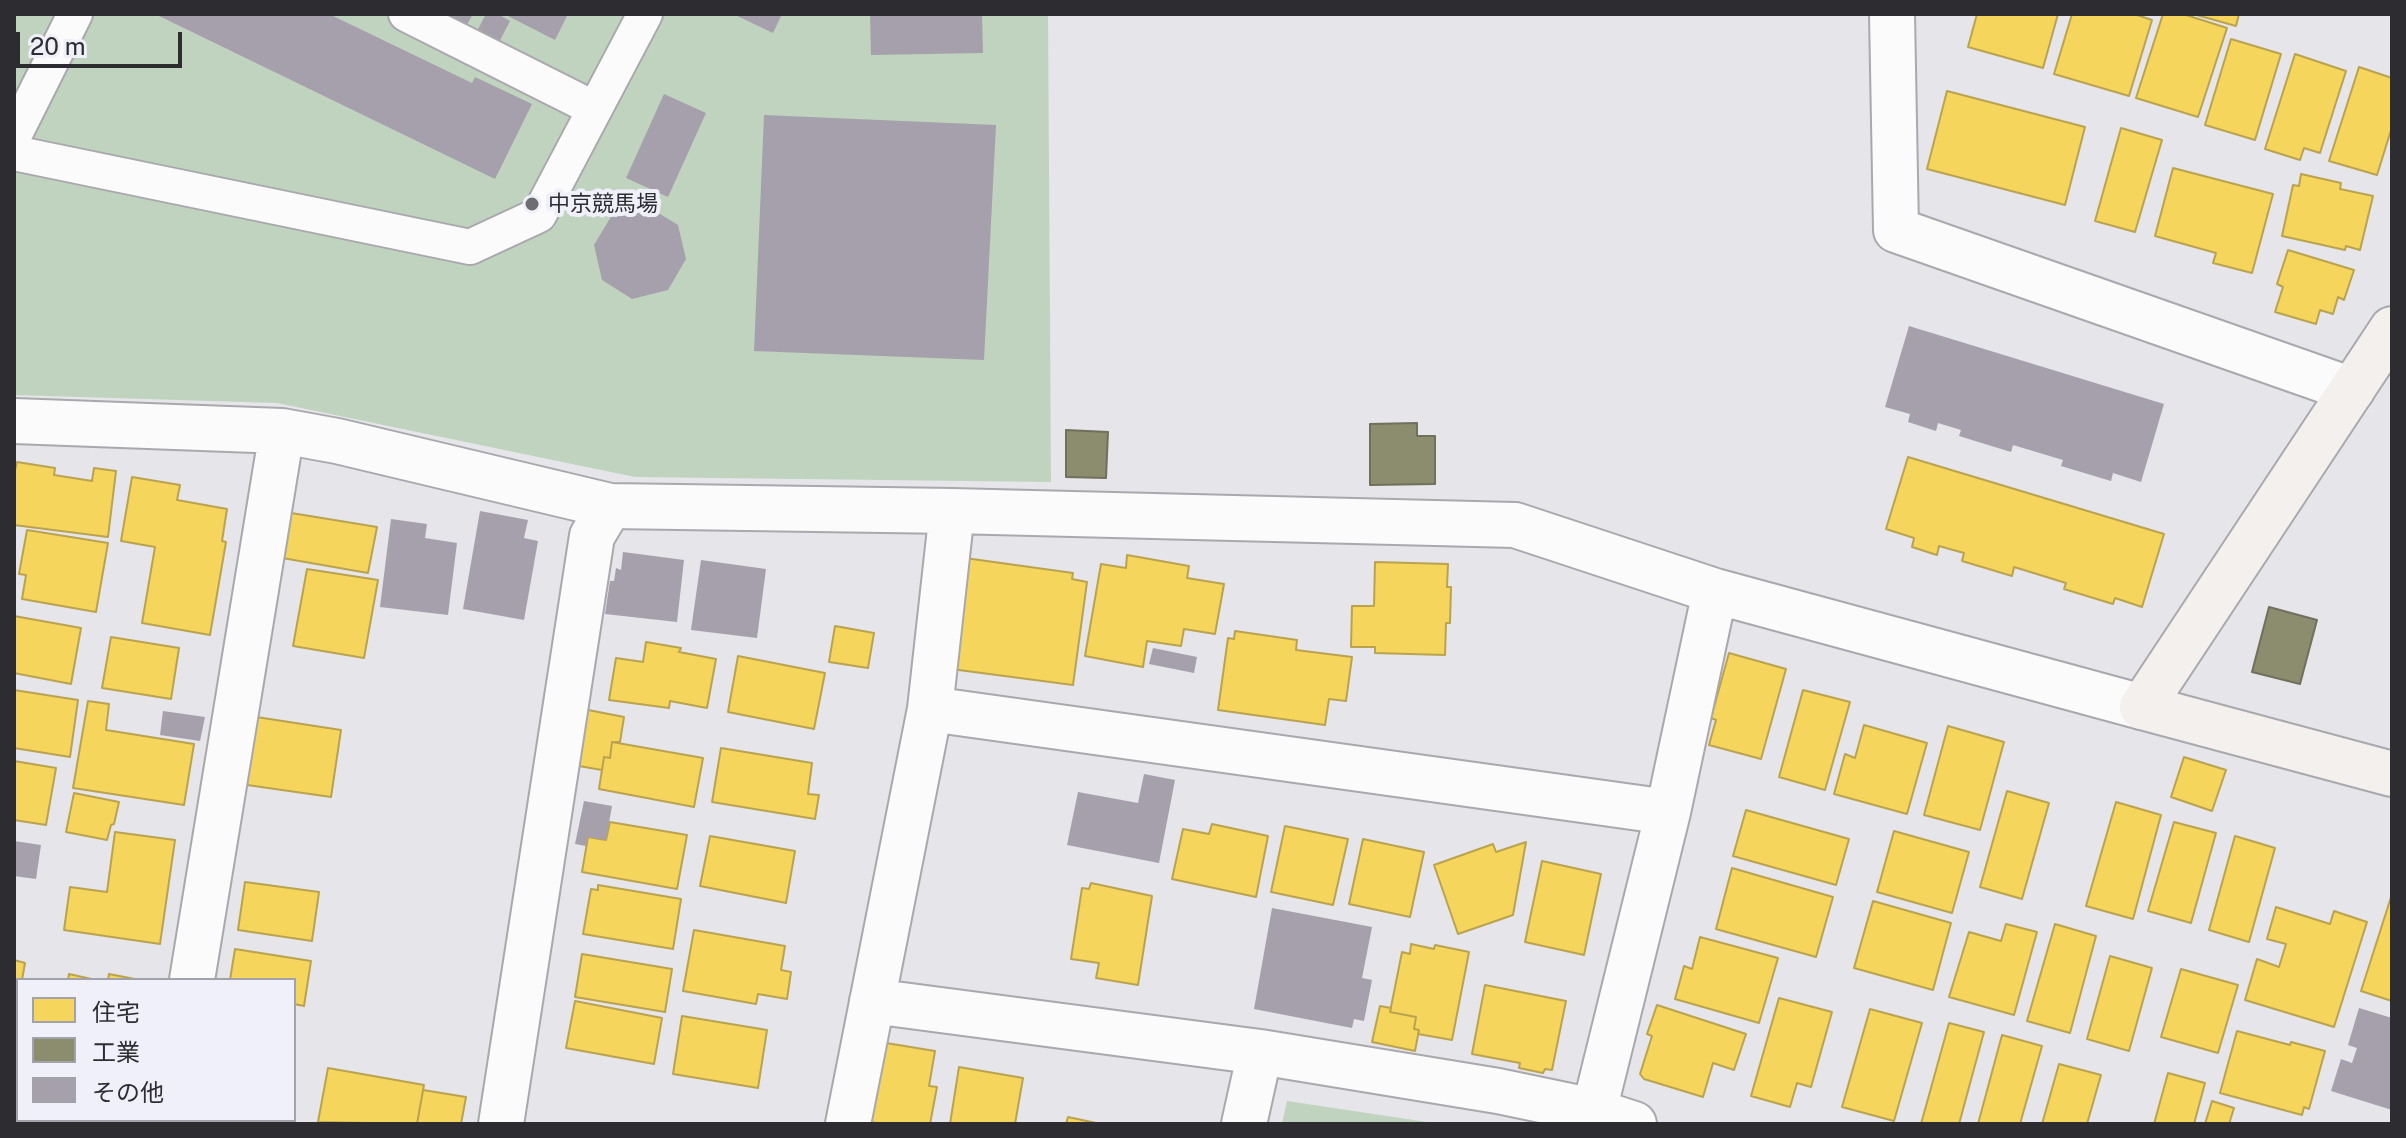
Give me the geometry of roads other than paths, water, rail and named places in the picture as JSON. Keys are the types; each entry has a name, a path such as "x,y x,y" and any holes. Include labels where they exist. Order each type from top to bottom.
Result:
{"street":[{"path":"1892,14 1896,230 2352,390"},
{"path":"2142,707 2392,329"},
{"path":"14,421 282,431 337,441 610,506 1515,525 1715,591 2392,774"},
{"path":"192,978 282,431"},
{"path":"501,1124 592,536 610,506"},
{"path":"848,1124 930,709 952,511"},
{"path":"872,1001 1260,1052 1498,1091 1614,1118 1668,812 1715,591"},
{"path":"930,709 1668,812"},
{"path":"1244,1124 1260,1052"}],"lane":[{"path":"406,14 595,109"},
{"path":"14,153 470,247 539,215 645,14"},
{"path":"14,136 71,16"}],"place":[{"name":"中京競馬場","path":"532,204"}]}
